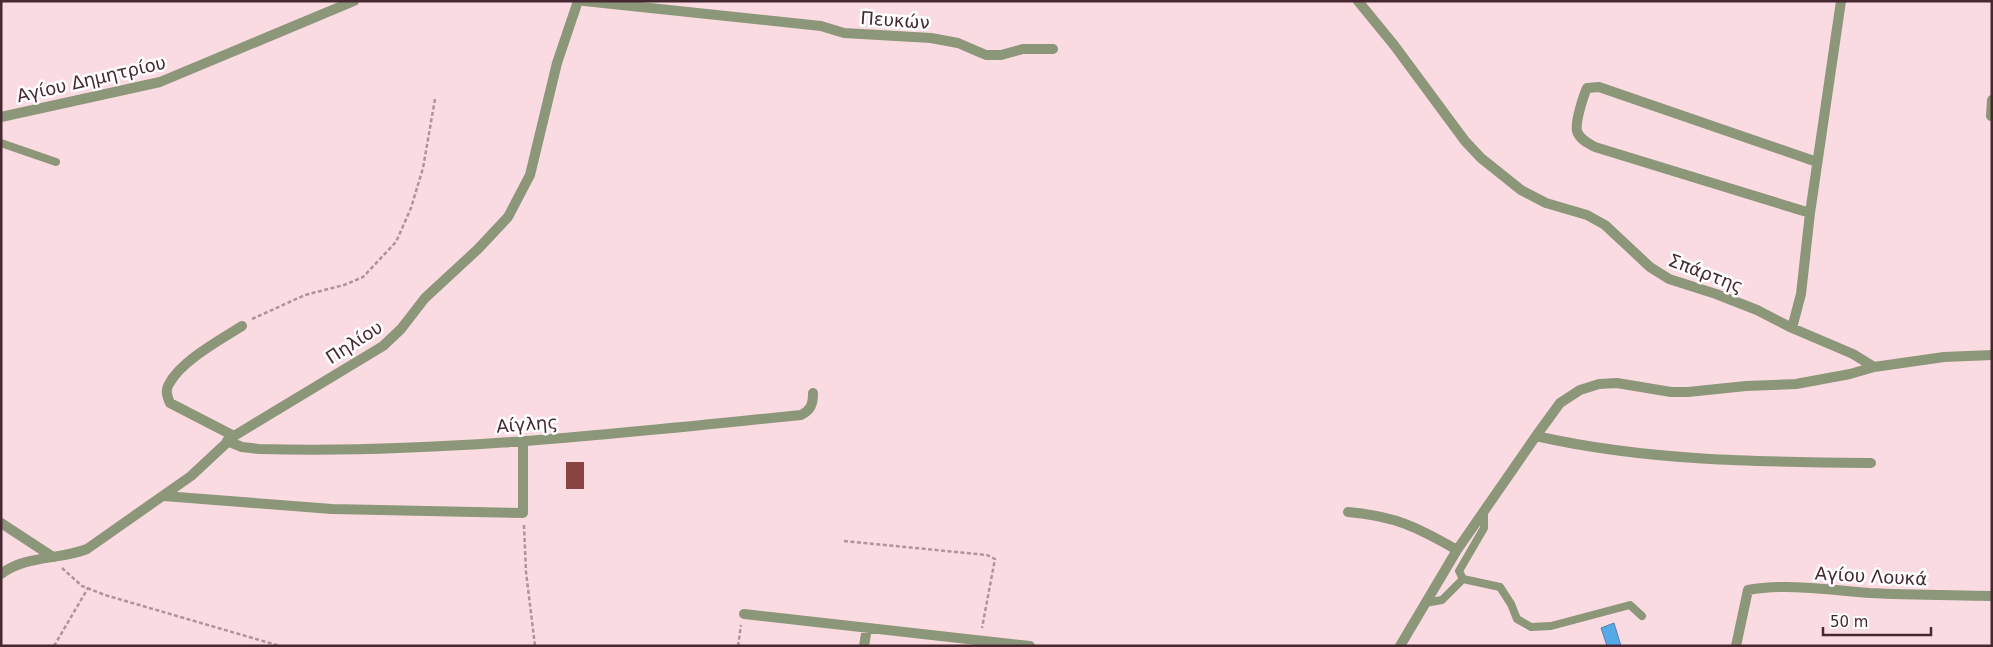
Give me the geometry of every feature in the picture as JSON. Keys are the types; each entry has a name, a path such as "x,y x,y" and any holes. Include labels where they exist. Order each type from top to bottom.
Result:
{"street":[{"name":"Αγίου Δημητρίου","path":"1,117 160,82 354,1"},
{"name":"Πηλίου","path":"1,574 24,563 73,555 87,549 191,476 231,438 383,346 401,329 425,298 478,250 508,217 530,175 557,63 578,1"},
{"name":"Πευκών","path":"584,1 821,26 844,33 931,38 958,43 986,55 1000,55 1023,49 1054,49"},
{"name":"Σπάρτης","path":"1358,1 1394,45 1465,141 1481,158 1521,190 1546,203 1587,215 1606,225 1650,267 1669,279 1757,310 1792,328 1852,354 1874,367"},
{"path":"1792,328 1801,294 1810,213 1841,1"},
{"path":"1810,213 1595,147 1582,140 1577,130 1582,98 1587,88 1599,87 1817,162"},
{"path":"1991,116 1992,100"},
{"name":"Αίγλης","path":"242,326 186,364 168,384 166,395 170,402 231,438 242,447 259,449 329,450 523,441 801,415 808,411 813,404 813,393"},
{"path":"1400,646 1457,550 1536,436 1560,403 1580,390 1599,384 1617,383 1671,392 1796,384 1850,374 1874,367 1944,357 1992,355"},
{"path":"1536,436 1597,448 1678,458 1750,462 1871,463"},
{"path":"164,496 332,509 523,513 523,441"},
{"path":"1348,512 1392,518 1418,528 1457,550"},
{"path":"1,523 53,557"},
{"name":"Αγίου Λουκά","path":"1736,646 1748,590 1813,589 1904,595 1992,596"},
{"path":"744,614 980,642 1030,646"},
{"path":"864,646 867,628"}],"lane":[{"path":"1,143 56,162"},
{"path":"1484,512 1484,528 1459,571 1463,578 1500,587 1511,604 1517,619 1532,626 1551,626 1630,605 1642,616"},
{"path":"1425,603 1442,600 1463,578"}],"path":[{"path":"242,326 262,313 305,295 344,285 363,277 396,242 411,208 423,168 435,99"},
{"path":"523,513 526,572 535,646"},
{"path":"844,541 986,555 995,559 980,642"},
{"path":"53,557 71,578 88,588 280,646"},
{"path":"54,646 88,588"},
{"path":"738,646 744,614"}],"water":[{"path":"1614,623 1621,646 1607,646 1601,628"}],"building":[{"path":"566,462 584,462 584,489 566,489"}]}
